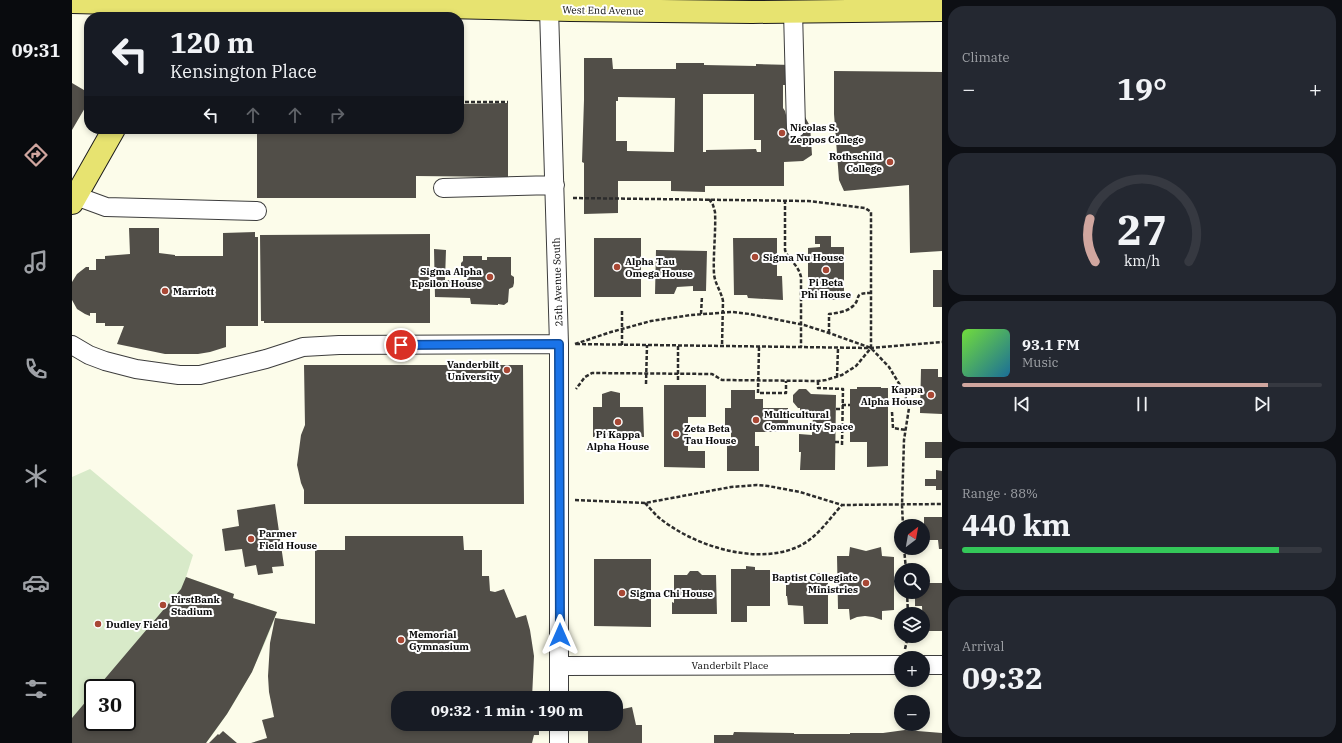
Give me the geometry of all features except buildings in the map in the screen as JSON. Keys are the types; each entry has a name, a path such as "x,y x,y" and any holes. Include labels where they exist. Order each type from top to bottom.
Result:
{"main road":[{"path":"462,5 495,3 500,0"},
{"name":"West End Avenue","path":"72,2 194,7 411,12 462,5 549,9 745,12 942,10"},
{"path":"74,200 111,134"}],"street":[{"name":"25th Avenue South","path":"549,9 559,344 560,691"},
{"path":"793,11 796,128"},
{"path":"443,188 555,185"},
{"path":"74,200 106,207 257,211"},
{"path":"72,345 89,355 105,361 136,369 180,375 200,375 266,359 303,347 339,345 559,344"},
{"name":"Vanderbilt Place","path":"560,666 894,657"},
{"path":"930,665 942,665"},
{"path":"559,731 559,743"}],"path":[{"path":"464,102 508,102"},
{"path":"573,198 808,201 865,208 871,212 871,348 856,366 842,375 818,381 758,381 722,380 712,374 592,374 582,380 574,394"},
{"path":"708,199 713,205 715,212 714,274 716,286 723,301 722,346"},
{"path":"785,200 784,245 786,254 800,272 801,347"},
{"path":"829,333 829,314 844,311 853,306 860,294 871,293"},
{"path":"701,314 702,296"},
{"path":"622,311 622,345"},
{"path":"903,519 904,440 909,408 903,390 890,367 871,348 801,324 732,312 664,319 622,329 573,344 871,348 942,342"},
{"path":"646,384 647,345"},
{"path":"678,346 678,380"},
{"path":"758,347 758,393 786,393 786,381"},
{"path":"837,376 838,348"},
{"path":"818,381 818,388 843,389 842,443 835,442"},
{"path":"842,405 850,405"},
{"path":"836,409 842,409"},
{"path":"892,412 893,428 906,430"},
{"path":"573,500 645,503 731,487 757,485 800,492 842,505 942,504"},
{"path":"645,503 656,516 683,533 710,545 737,553 751,555 781,553 796,548 809,541 819,532 842,505"}],"green space":[{"name":"FirstBank Stadium","path":"90,469 193,555 186,577 234,594 233,598 277,612 263,647 238,697 206,743 72,743 72,477"}],"place":[{"name":"Nicolas S. Zeppos College","path":"782,133"},
{"name":"Rothschild College","path":"890,162"},
{"name":"Sigma Nu House","path":"755,257"},
{"name":"Alpha Tau Omega House","path":"617,267"},
{"name":"Pi Beta Phi House","path":"826,270"},
{"name":"Sigma Alpha Epsilon House","path":"490,277"},
{"name":"Marriott","path":"165,291"},
{"name":"Vanderbilt University","path":"507,370"},
{"name":"Kappa Alpha House","path":"931,395"},
{"name":"Multicultural Community Space","path":"756,420"},
{"name":"Pi Kappa Alpha House","path":"618,422"},
{"name":"Zeta Beta Tau House","path":"676,434"},
{"name":"Parmer Field House","path":"251,539"},
{"name":"Baptist Collegiate Ministries","path":"866,583"},
{"name":"Sigma Chi House","path":"622,593"},
{"name":"FirstBank Stadium","path":"163,605"},
{"name":"Dudley Field","path":"98,624"},
{"name":"Memorial Gymnasium","path":"401,640"}],"route":[{"path":"401,345 559,344 558,501 560,635"}]}
